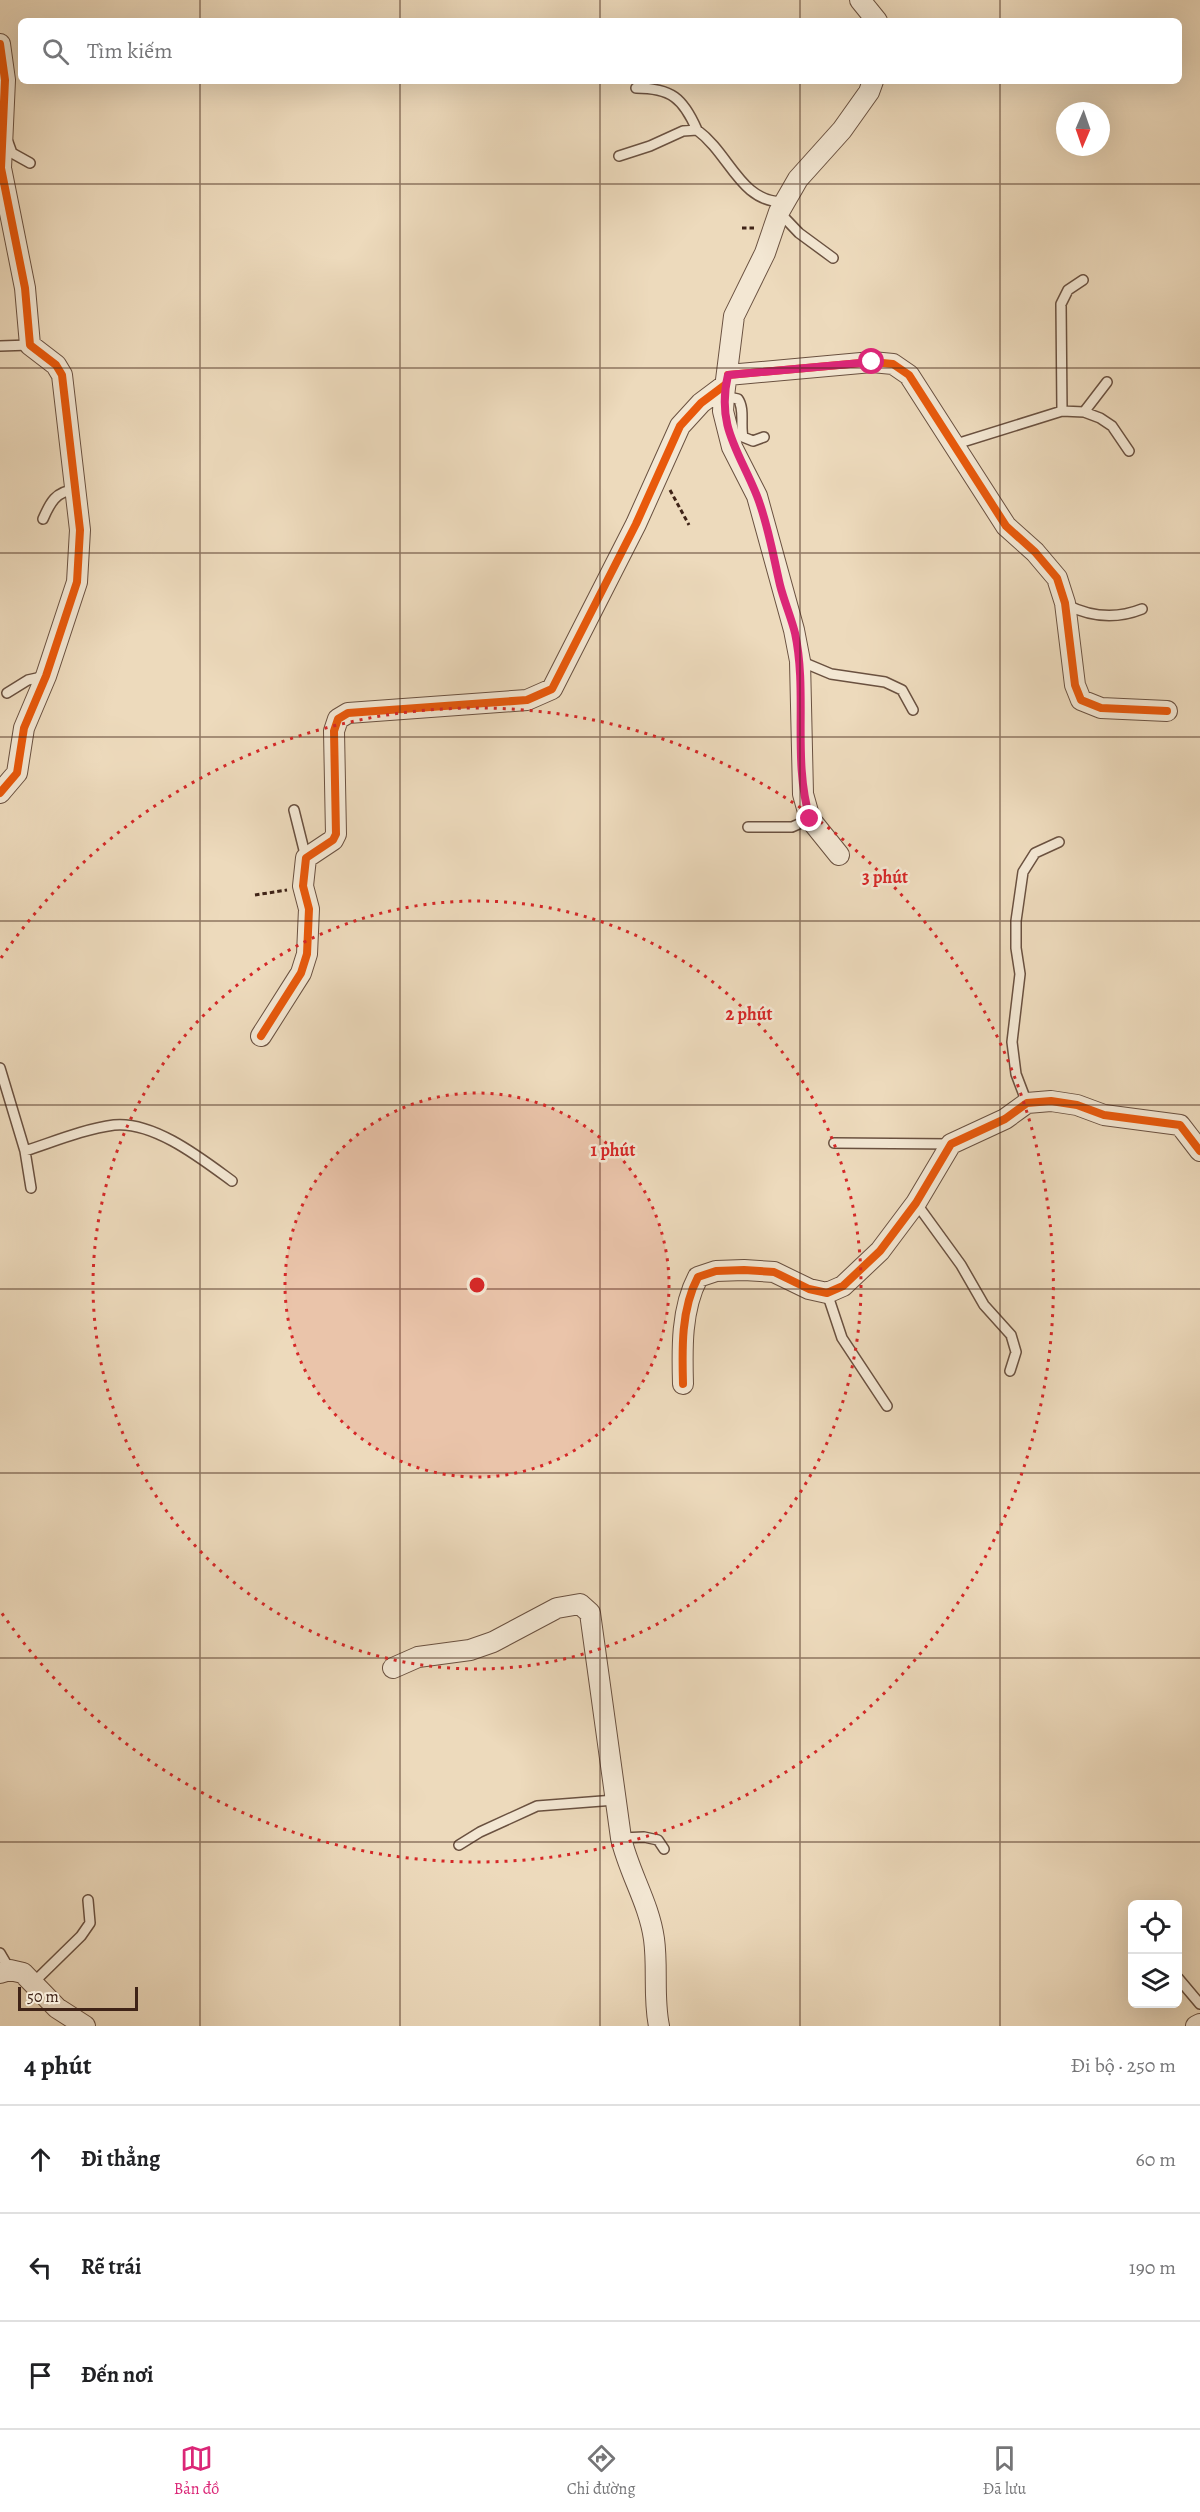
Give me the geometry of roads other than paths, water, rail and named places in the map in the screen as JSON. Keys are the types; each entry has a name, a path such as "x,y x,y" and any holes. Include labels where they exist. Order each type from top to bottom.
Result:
{"street":[{"path":"860,0 875,18"},
{"path":"0,44 5,80 0,168 25,288 26,328 30,345 56,365 62,375 80,530 77,582 46,676 24,728 17,773 0,793"},
{"path":"839,855 810,819 803,794 800,660 757,496 732,447 723,411 735,316 765,253 783,207 798,179 842,130 869,92 872,84"},
{"path":"261,1036 301,973 307,954 309,909 303,886 306,858 333,840 336,834 334,731 338,719 348,713 527,700 552,689 636,524 680,426 701,403 726,385 872,362 893,364 909,375 1006,526 1035,552 1057,578 1065,603 1075,685 1081,700 1101,708 1167,711"},
{"path":"683,1384 685,1324 690,1292 698,1277 716,1271 774,1272 809,1288 827,1293 843,1286 880,1251 916,1203 951,1144 1005,1119 1027,1103 1051,1101 1121,1118 1180,1125 1200,1151"},
{"path":"393,1668 418,1657 470,1650 494,1642 558,1608 580,1604 590,1613 594,1627 621,1838 627,1863 645,1904 653,1937 654,2003 659,2026"},
{"path":"4,1965 23,1973 57,2008 85,2026"}],"lane":[{"path":"636,88 669,92 679,100 697,130 726,158 744,187 756,196 783,207 800,233 833,258"},
{"path":"1,126 12,153 30,163"},
{"path":"619,156 650,146 683,131 697,130"},
{"path":"1062,411 1061,304 1068,290 1083,280"},
{"path":"0,346 30,345"},
{"path":"1084,412 1107,382"},
{"path":"726,385 741,405 740,426 743,437 753,441 764,437"},
{"path":"953,445 1062,411 1084,412 1112,426 1129,451"},
{"path":"43,519 54,498 63,491 74,490"},
{"path":"1065,603 1082,613 1104,616 1129,614 1142,609"},
{"path":"800,660 831,674 885,682 902,690 913,711"},
{"path":"7,693 28,680 46,676"},
{"path":"294,810 306,858"},
{"path":"748,827 792,827 810,819"},
{"path":"1027,1103 1016,1074 1012,1042 1020,974 1016,948 1016,921 1023,872 1035,853 1059,842"},
{"path":"0,1068 25,1151 31,1188"},
{"path":"25,1151 115,1125 146,1130 189,1149 232,1181"},
{"path":"834,1143 951,1144"},
{"path":"916,1203 961,1264 984,1305 1011,1335 1016,1352 1010,1371"},
{"path":"827,1293 842,1338 861,1370 887,1406"},
{"path":"459,1845 480,1832 537,1806 615,1800"},
{"path":"621,1838 645,1837 658,1840 664,1849"},
{"path":"33,1983 81,1936 90,1923 88,1900"},
{"path":"1182,1983 1200,2004"}]}
